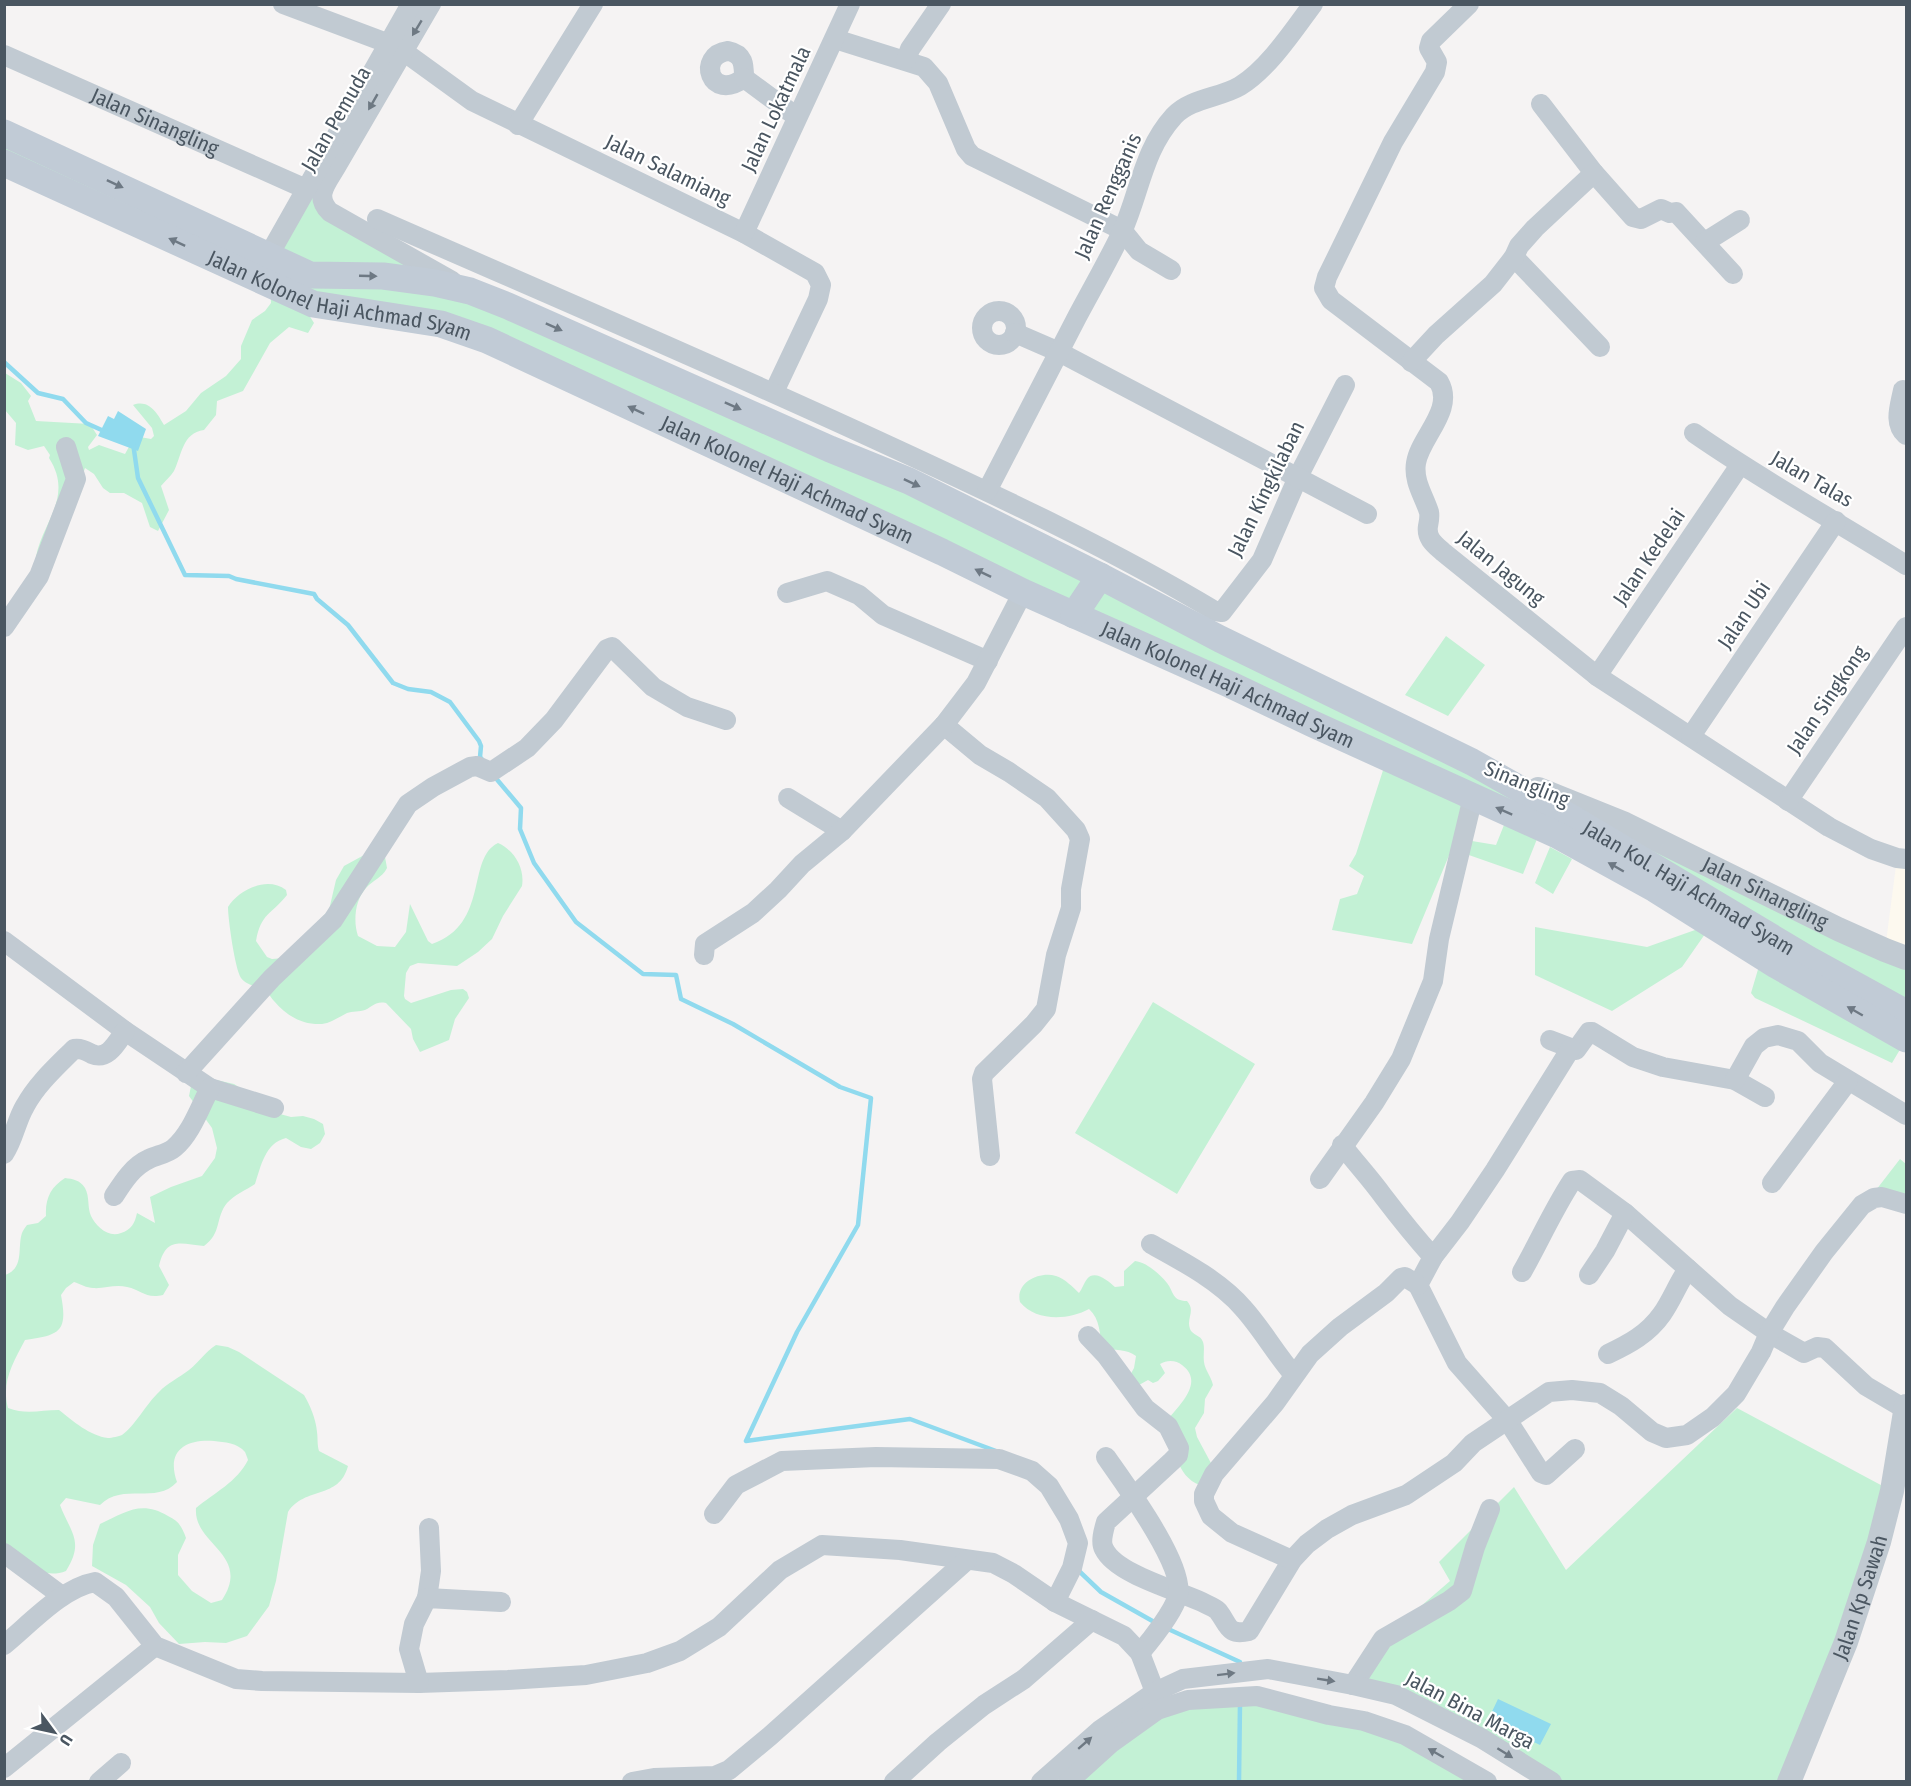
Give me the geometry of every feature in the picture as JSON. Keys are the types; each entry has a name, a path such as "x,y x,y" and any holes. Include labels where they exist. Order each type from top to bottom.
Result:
{"main road":[{"name":"Jalan Kolonel Haji Achmad Syam","path":"4,133 309,275 383,276 435,283 470,291 830,449 909,481 1100,576 1220,639 1472,762"},
{"name":"Jalan Kolonel Haji Achmad Syam","path":"4,163 313,304 441,324 484,338 1023,592 1557,835"},
{"path":"69,193 80,168"},
{"path":"1074,615 1100,576"},
{"path":"1103,627 1109,614 1127,591"},
{"name":"Jalan Kol. Haji Achmad Syam","path":"1472,762 1591,830 1621,834 1808,959 1906,1014"},
{"path":"1557,835 1591,830"},
{"name":"Jalan Kol. Haji Achmad Syam","path":"1557,835 1655,889 1776,965 1906,1039"}],"street":[{"name":"Jalan Salamiang","path":"283,4 395,47 472,102 744,233 815,273 821,285 818,300 774,392"},
{"name":"Jalan Pemuda","path":"411,4 395,47 322,192 323,203 330,213 470,291"},
{"name":"Jalan Pemuda","path":"269,255 306,189 395,47 431,4"},
{"path":"518,125 592,4"},
{"name":"Jalan Lokatmala","path":"744,233 850,4"},
{"path":"906,60 910,49 941,4"},
{"name":"Jalan Rengganis","path":"987,491 1122,230 1147,158 1175,116 1194,104 1227,93 1257,73 1313,4"},
{"name":"Jalan Jagung","path":"1469,4 1431,41 1429,48 1437,62 1435,72 1393,142 1324,288 1332,300 1439,382 1442,388 1443,396 1436,424 1416,462 1415,475 1430,515 1427,530 1429,537 1443,552 1597,676 1829,827 1871,849 1906,859"},
{"path":"835,39 924,67 938,83 966,149 972,156 1122,230 1139,251 1171,270"},
{"name":"Jalan Sinangling","path":"4,55 306,189"},
{"path":"744,78 797,117"},
{"path":"1541,104 1594,173 1635,218 1641,219 1657,210 1676,212 1733,274"},
{"path":"1411,362 1436,335 1493,284 1515,257 1519,246 1535,228 1594,173"},
{"path":"376,219 774,392 987,491"},
{"path":"1705,242 1740,220"},
{"path":"1515,257 1600,347"},
{"path":"1015,333 1059,352 1367,514"},
{"name":"Jalan Kingkilaban","path":"987,491 1165,581 1215,611 1222,612 1262,560 1298,477 1345,385"},
{"path":"1903,390 1898,420 1906,435"},
{"name":"Jalan Talas","path":"1694,433 1740,465 1906,565"},
{"path":"4,627 39,576 76,479 66,447"},
{"name":"Jalan Kedelai","path":"1597,676 1740,465"},
{"name":"Jalan Ubi","path":"1691,736 1836,521"},
{"path":"787,592 827,581 859,595 883,615 988,661"},
{"path":"704,955 705,944 753,913 802,864 842,831 944,725 976,683 1023,592"},
{"name":"Jalan Singkong","path":"1788,801 1906,627"},
{"path":"186,1073 272,978 333,920 408,804 470,767 477,766 491,772 513,759 554,720 609,647 654,687 687,707 726,720"},
{"path":"944,725 980,754 1047,798 1068,820 1080,839 1071,889 1071,908 1056,955 1046,1008 1034,1024 984,1073 982,1079 990,1156"},
{"name":"Sinangling","path":"1472,762 1621,834"},
{"path":"1320,1179 1374,1103 1401,1059 1433,981 1439,939 1473,797"},
{"path":"788,798 842,831"},
{"name":"Jalan Sinangling","path":"1621,834 1906,958"},
{"path":"4,941 125,1031 210,1088 274,1108"},
{"path":"4,1154 24,1107 34,1090 48,1075 74,1049 80,1048 97,1056 104,1056 110,1052 125,1031"},
{"path":"1551,1040 1578,1049 1589,1032 1592,1032 1633,1057 1663,1066 1735,1080 1765,1097"},
{"path":"1735,1080 1754,1046 1764,1038 1778,1035 1798,1041 1821,1063 1906,1115"},
{"path":"1418,1285 1433,1257 1495,1170 1571,1048"},
{"path":"1772,1183 1848,1081"},
{"path":"114,1196 130,1173 138,1166 150,1158 169,1152 176,1146 191,1124 210,1088"},
{"path":"1342,1145 1397,1216 1433,1257"},
{"path":"1522,1272 1555,1207 1572,1181 1586,1182 1625,1213 1730,1306 1769,1333 1804,1353 1817,1347 1825,1347 1866,1386 1906,1407"},
{"path":"1088,1336 1106,1355 1145,1408 1167,1426 1179,1448 1178,1455 1106,1522 1103,1532 1103,1548 1116,1564 1139,1577 1216,1609 1229,1629 1240,1633 1249,1631 1292,1560 1307,1544 1327,1529 1365,1510 1406,1495 1454,1463 1473,1443 1549,1392 1572,1390 1600,1393 1621,1406 1652,1432 1666,1438 1687,1435 1713,1417 1736,1394 1761,1352 1769,1333 1824,1252 1862,1205 1874,1198 1882,1197 1906,1204"},
{"path":"1589,1275 1625,1213"},
{"path":"1151,1244 1188,1264 1242,1306 1294,1375"},
{"path":"1608,1354 1635,1341 1650,1328 1662,1314 1688,1269"},
{"path":"1292,1560 1232,1533 1211,1516 1204,1501 1204,1494 1214,1474 1275,1403 1310,1354 1340,1327 1386,1293 1401,1278 1405,1277 1418,1285 1457,1363 1508,1421 1541,1473 1546,1475 1575,1449"},
{"name":"Jalan Kp Sawah","path":"1789,1782 1846,1642 1879,1542 1892,1491 1906,1407"},
{"path":"714,1514 736,1485 782,1461 876,1457 999,1459 1032,1472 1049,1486 1069,1520 1078,1543 1072,1568 1055,1602"},
{"path":"1106,1457 1150,1521 1171,1560 1178,1594 1153,1637 1140,1653"},
{"path":"1353,1685 1383,1640 1462,1591 1475,1547 1490,1509"},
{"path":"419,1683 409,1649 414,1624 427,1598 431,1571 429,1528"},
{"path":"4,1645 62,1596 82,1584 95,1582 116,1597 155,1646 236,1679 419,1683 586,1675 647,1663 681,1651 719,1627 765,1582 797,1558 822,1545 900,1550 993,1563 1055,1602 1124,1636 1140,1653 1156,1701 1266,1699 1329,1715 1364,1720 1405,1735 1487,1782"},
{"path":"4,1553 62,1596"},
{"path":"632,1782 654,1779 712,1779 729,1770 967,1560"},
{"path":"427,1598 501,1602"},
{"path":"894,1782 938,1742 984,1705 1024,1679 1092,1620"},
{"path":"4,1768 155,1646"},
{"path":"1266,1699 1277,1671"},
{"name":"Jalan Bina Marga","path":"1068,1782 1183,1679 1277,1671 1396,1695 1481,1738 1552,1782"},
{"name":"Jalan Bina Marga","path":"1041,1782 1100,1730 1156,1701"},
{"path":"99,1782 121,1764"}],"shaded area":[{"path":"1897,858 1906,859 1906,958 1885,950"}],"green space":[{"path":"387,43 323,203 470,291 1100,576 1906,958 1906,1013 1473,798 1412,944 1332,930 1340,899 1357,894 1364,876 1349,866 1356,854 1387,758 487,340 309,315 314,323 308,333 289,327 270,343 243,391 217,401 216,415 204,430 191,435 187,440 174,471 161,486 169,510 158,531 150,527 142,503 124,493 110,493 103,488 94,474 85,468 70,512 35,565 37,551 57,500 56,473 49,458 50,455 44,446 28,450 15,445 16,423 5,410 5,373 21,383 31,396 28,401 36,421 90,424 97,435 88,447 89,450 99,445 125,454 130,445 140,437 151,439 154,436 152,428 133,405 144,404 152,408 164,425 186,411 201,393 226,376 241,359 241,346 252,320 265,311 271,303 270,284 5,163 5,133 269,256"},
{"path":"1446,636 1485,665 1448,716 1405,695"},
{"path":"1504,825 1537,839 1523,874 1466,854 1472,841 1496,845"},
{"path":"498,843 509,850 517,860 522,873 522,886 492,939 457,966 418,963 410,966 406,973 404,996 411,1003 451,990 463,989 467,992 469,998 455,1019 449,1040 420,1052 411,1029 386,1003 377,1003 365,1010 347,1013 325,1023 315,1024 301,1021 284,1011 262,989 246,983 241,978 234,955 228,907 246,890 254,886 271,884 286,890 287,895 264,919 256,941 267,957 284,958 329,910 336,880 344,866 366,854 381,854 385,857 387,868 359,898 355,917 358,936 377,946 395,947 406,932 410,904 428,941 432,944 450,935 462,922 475,892 482,862 488,851"},
{"path":"1550,847 1572,859 1553,894 1535,883"},
{"path":"1712,924 1682,967 1612,1011 1535,975 1535,927 1647,947"},
{"path":"1762,956 1905,1041 1892,1063 1755,998 1751,993"},
{"path":"1153,1002 1255,1064 1177,1194 1075,1133"},
{"path":"212,1079 234,1084 280,1114 314,1119 323,1124 325,1134 320,1143 311,1149 301,1147 286,1138 273,1145 265,1156 255,1184 237,1195 223,1209 210,1241 204,1246 176,1244 170,1246 162,1256 159,1266 169,1285 163,1295 148,1295 123,1286 91,1288 74,1282 66,1288 61,1295 63,1317 59,1330 46,1336 25,1340 9,1373 6,1390 8,1408 27,1412 59,1410 88,1431 101,1437 113,1437 127,1431 162,1389 189,1370 216,1345 239,1352 304,1395 315,1422 319,1451 348,1466 344,1477 330,1489 295,1504 288,1512 276,1581 269,1606 247,1636 226,1643 179,1644 159,1623 150,1607 126,1585 92,1566 93,1545 100,1524 141,1508 158,1511 172,1518 180,1525 186,1538 178,1555 178,1575 192,1591 211,1603 222,1600 229,1584 230,1571 226,1560 197,1521 196,1508 238,1475 248,1460 245,1453 239,1447 226,1443 194,1442 180,1449 176,1455 174,1471 177,1482 169,1489 119,1495 109,1498 100,1505 66,1498 60,1505 75,1544 72,1561 66,1571 41,1572 5,1552 5,1275 11,1272 18,1263 23,1230 27,1225 38,1223 46,1216 50,1194 65,1178 76,1180 83,1185 91,1216 99,1227 107,1232 116,1234 127,1230 134,1223 137,1213 155,1223 150,1197 202,1176 215,1158 217,1148 212,1128 189,1096 191,1086"},
{"path":"1900,1159 1906,1164 1906,1202 1866,1203"},
{"path":"1135,1261 1144,1264 1161,1276 1176,1298 1187,1301 1191,1308 1190,1329 1203,1342 1205,1365 1213,1385 1205,1399 1204,1413 1195,1428 1197,1437 1212,1465 1200,1485 1192,1481 1181,1467 1166,1422 1187,1395 1191,1379 1189,1372 1182,1365 1171,1361 1160,1364 1165,1373 1158,1381 1153,1383 1148,1380 1139,1385 1127,1381 1134,1368 1136,1356 1124,1351 1102,1349 1097,1322 1089,1309 1063,1317 1053,1317 1035,1313 1020,1302 1019,1295 1025,1284 1042,1275 1059,1277 1079,1293 1087,1279 1094,1275 1102,1277 1115,1287 1124,1286 1124,1271"},
{"path":"1737,1408 1892,1491 1789,1781 1551,1781 1353,1685 1383,1639 1450,1581 1439,1562 1514,1487 1566,1570"},
{"path":"1257,1696 1364,1721 1487,1782 1068,1782 1157,1710"}],"water":[{"path":"118,411 146,429 138,451 98,436 108,416 114,419"},
{"path":"1498,1699 1551,1724 1540,1745 1488,1720"}],"waterway":[{"path":"4,362 38,393 63,399 86,423 106,432"},
{"path":"133,443 138,478 185,575 229,576 314,594 348,625 393,683 408,689 431,692 450,702 479,741 480,757 484,762"},
{"path":"494,776 521,808 520,829 534,863 576,922 643,974 676,975 681,999 733,1024 840,1087 871,1098 858,1225 797,1332 746,1441 910,1419 996,1451"},
{"path":"1079,1569 1101,1592 1156,1623"},
{"path":"1166,1628 1240,1662 1240,1668"},
{"path":"1239,1782 1240,1703"}]}
